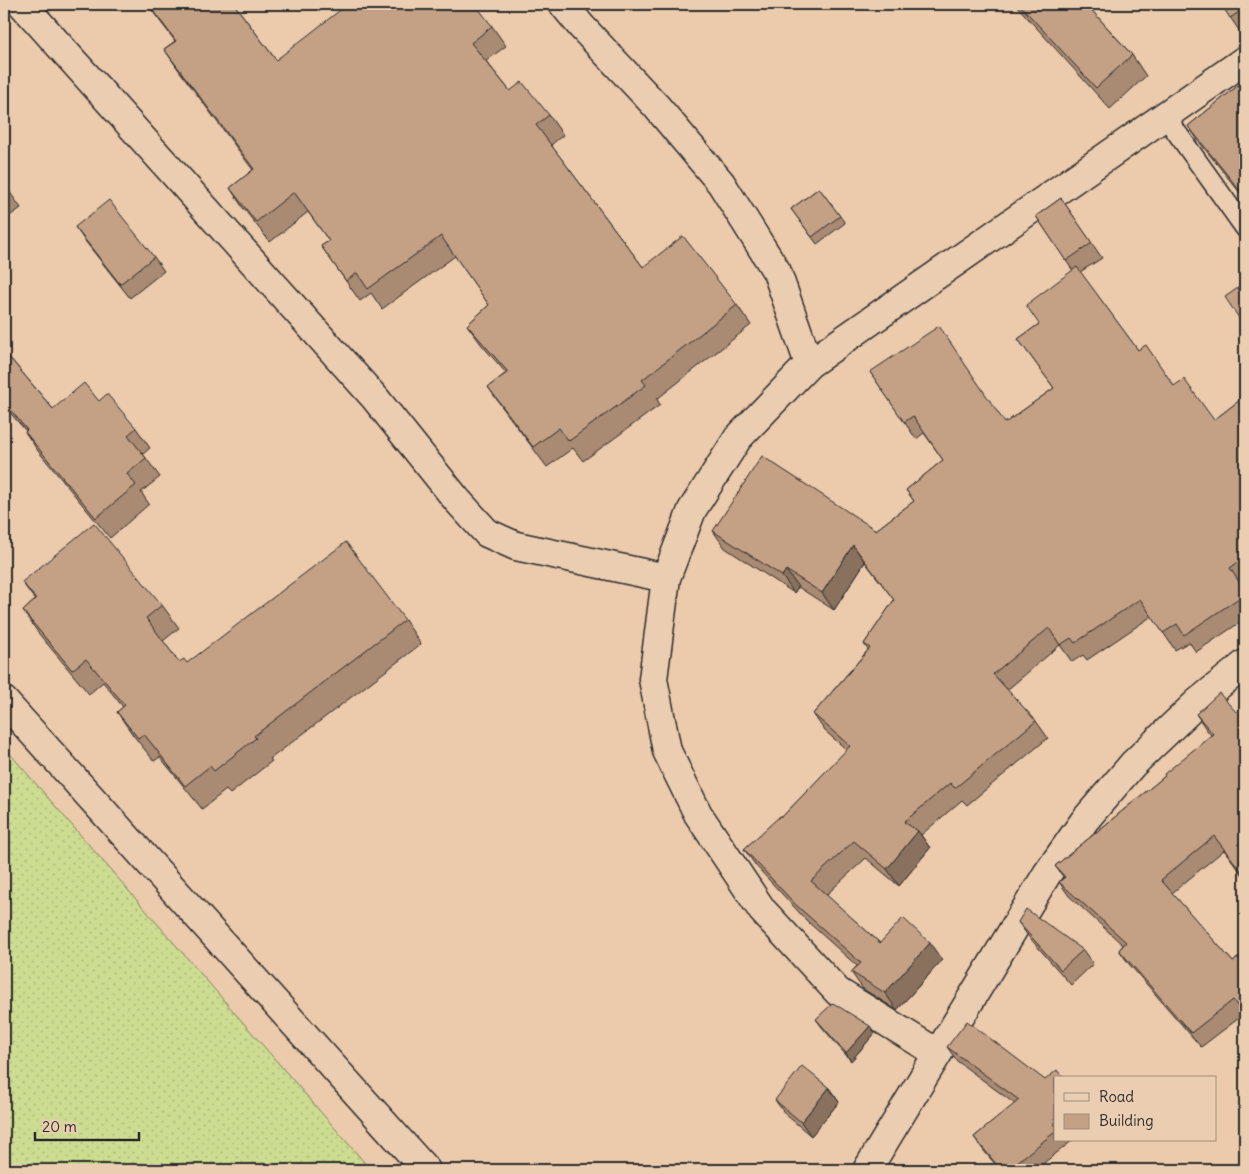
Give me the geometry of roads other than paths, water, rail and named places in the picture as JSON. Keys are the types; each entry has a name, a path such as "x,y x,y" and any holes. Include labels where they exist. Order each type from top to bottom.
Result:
{"street":[{"path":"22,4 374,398 457,500 487,533 516,546 666,578"},
{"path":"563,4 581,26 657,107 721,183 777,272 809,364"},
{"path":"937,1053 838,992 762,910 698,814 667,751 653,679 666,578 692,510 738,438 809,364 1245,60"},
{"path":"867,1170 1047,874 1086,820 1133,764 1198,702 1245,664"},
{"path":"4,701 426,1170"}],"lane":[{"path":"1165,116 1245,228"}]}
